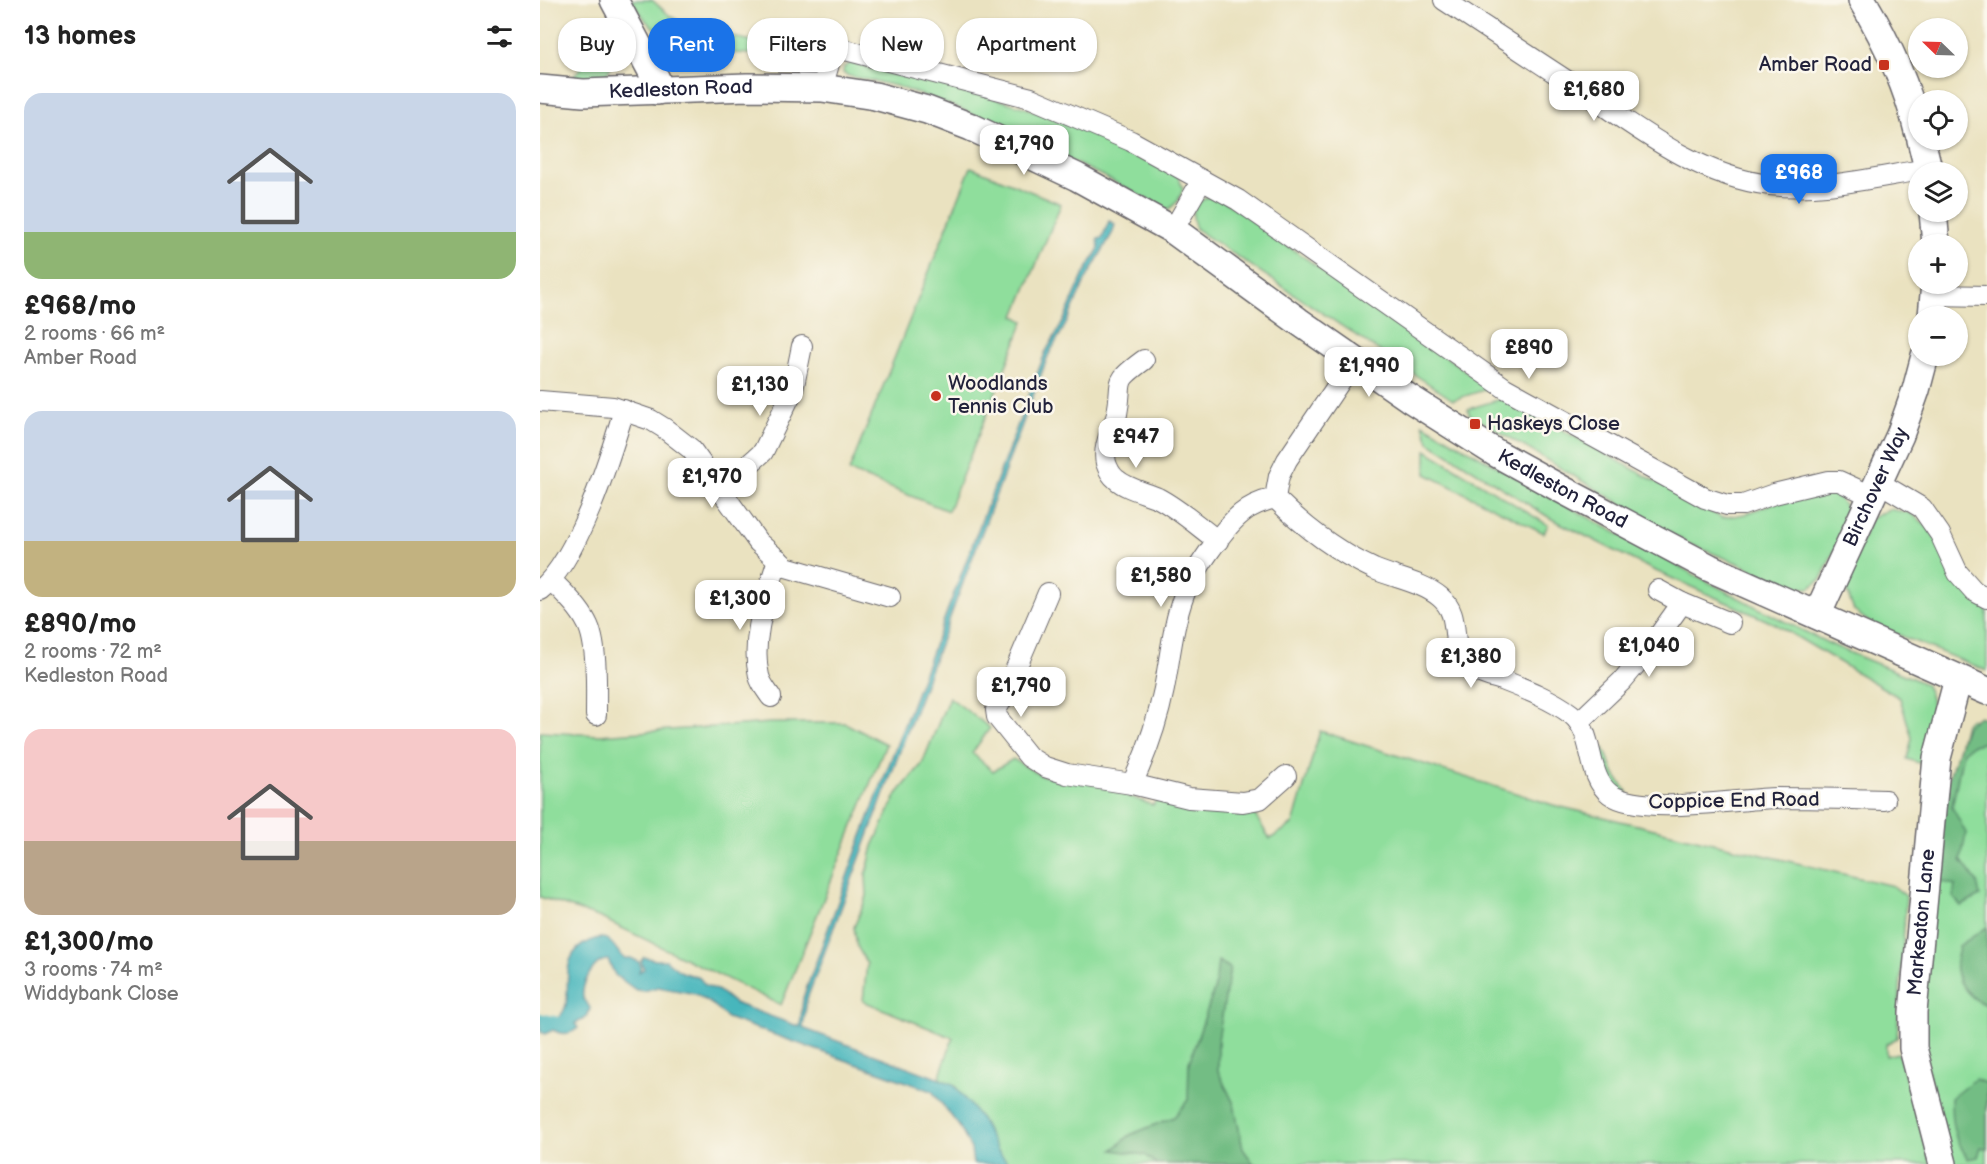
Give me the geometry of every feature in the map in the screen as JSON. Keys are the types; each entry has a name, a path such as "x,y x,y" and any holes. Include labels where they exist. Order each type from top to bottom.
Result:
{"street":[{"path":"614,0 656,79 657,91"},
{"path":"1444,0 1604,106 1688,159 1713,171 1770,185 1803,186 1828,185 1908,174"},
{"path":"1862,0 1893,56 1908,95"},
{"path":"822,88 834,47 1031,98 1131,141 1239,200 1504,388 1705,498 1727,505 1743,505 1774,494 1828,481 1839,481 1875,489 1922,508 1940,534 1958,573 1974,591 1987,598"},
{"name":"Kedleston Road","path":"540,90 583,93 747,87 822,88 875,96 927,110 971,126 1077,177 1173,230 1354,361 1496,453 1710,568 1987,691"},
{"path":"1173,230 1202,180"},
{"path":"1934,298 1987,296"},
{"path":"721,489 763,452 793,390 802,346"},
{"path":"1144,360 1124,375 1119,383 1116,417 1106,449 1106,462 1115,478 1123,484 1160,499 1218,541"},
{"path":"1275,498 1280,476 1287,460 1354,361"},
{"name":"Birchover Way","path":"1817,615 1910,410 1922,366"},
{"path":"540,401 556,404 595,405 624,410 651,420 677,437 690,449 758,542 786,567 890,597"},
{"path":"596,715 596,679 591,631 580,612 546,585 571,547 588,511 604,473 624,410"},
{"path":"1132,784 1150,746 1184,594 1197,570 1240,514 1250,507 1275,498"},
{"path":"1275,498 1308,529 1341,553 1438,595 1453,612 1461,658 1473,669 1547,700 1568,712 1579,722 1622,681 1652,645 1682,603"},
{"path":"771,697 760,679 756,652 763,610 778,560"},
{"path":"1658,590 1682,603 1730,622"},
{"path":"1048,593 996,710 997,717 1029,757 1067,774 1132,784 1189,798 1243,802 1260,799 1286,776"},
{"name":"Markeaton Lane","path":"1943,1164 1913,1048 1913,1012 1937,758 1958,679"},
{"name":"Coppice End Road","path":"1579,722 1588,743 1599,782 1610,794 1624,801 1686,805 1775,798 1885,800"}],"green space":[{"path":"631,0 652,0 674,18 648,18 647,22"},
{"path":"735,37 747,40 747,54 735,53"},
{"path":"848,65 860,65 860,72 891,72 922,79 1017,105 1065,122 1111,141 1178,175 1183,189 1178,201 1168,210 1107,178 961,109 896,86 849,76 843,73 848,72"},
{"path":"578,72 608,72 599,78 572,78"},
{"name":"Woodlands Tennis Club","path":"971,167 1061,204 1015,316 1024,321 948,511 849,471"},
{"path":"1208,197 1220,198 1490,388 1453,400 1196,229 1193,219 1194,210 1199,202"},
{"path":"1504,398 1722,518 1745,514 1802,492 1825,490 1837,496 1845,506 1848,522 1821,579 1810,588 1787,587 1740,564 1687,543 1469,414 1468,409"},
{"path":"1423,424 1725,591 1828,643 1925,684 1933,713 1925,765 1907,759 1912,738 1900,698 1775,624 1649,568 1550,518 1429,442"},
{"path":"1426,450 1548,525 1544,533 1426,474"},
{"path":"1889,509 1910,513 1925,524 1987,605 1987,671 1872,624 1854,611 1845,587 1870,519"},
{"path":"949,697 990,728 972,753 993,771 1013,759 1042,776 1080,779 1153,805 1159,797 1188,808 1253,812 1270,839 1293,824 1320,731 1553,805 1893,886 1906,896 1897,1038 1886,1044 1886,1056 1898,1053 1931,1164 1009,1164 997,1150 981,1119 962,1097 956,1086 939,1078 953,1038 863,1001 867,964 857,946 854,927 867,896 866,875 873,846 897,794 922,764"},
{"path":"1979,716 1987,719 1987,740 1972,745 1963,752 1952,807 1966,833 1961,860 1977,882 1980,896 1961,906 1953,897 1955,885 1943,882 1932,891 1944,792 1966,726"},
{"path":"1970,719 1987,724 1987,1164 1954,1164 1926,1065 1922,1012 1944,792 1953,771 1965,723"},
{"path":"770,723 845,723 886,744 781,1005 601,918 540,897 540,732 599,735"},
{"path":"1604,748 1615,775 1628,793 1615,789 1611,784 1599,752"},
{"path":"1987,927 1987,1005 1967,992 1957,976 1956,961 1959,946"},
{"path":"1218,961 1230,968 1218,1040 1218,1071 1234,1104 1243,1149 1254,1164 1157,1164 1145,1155 1113,1150 1130,1135 1174,1117 1188,1100 1189,1063 1215,987"},
{"path":"1975,1079 1987,1084 1987,1149 1981,1147 1978,1157 1968,1159 1954,1130 1951,1098"}],"water":[{"path":"1109,221 1115,224 1113,232 1085,281 1066,324 1048,356 807,999 803,1028 953,1084 981,1119 997,1150 1009,1164 973,1164 971,1149 959,1126 932,1091 727,1018 716,1007 696,994 658,987 644,991 636,990 615,975 608,960 593,968 586,980 583,999 590,1008 585,1018 575,1023 578,1028 566,1034 553,1030 545,1034 540,1031 540,1014 553,1021 562,1014 566,1005 571,959 578,949 597,938 606,939 624,958 631,958 639,962 641,967 639,972 644,969 641,961 644,957 666,960 680,971 698,976 705,985 719,991 734,1003 800,1027 803,998 1045,353 1063,322 1083,276 1099,248 1098,239 1102,238"}],"waterway":[{"path":"540,1016 563,1021"}],"place":[{"name":"Amber Road","path":"1884,65"},
{"name":"Woodlands Tennis Club","path":"936,396"},
{"name":"Haskeys Close","path":"1475,424"}]}
